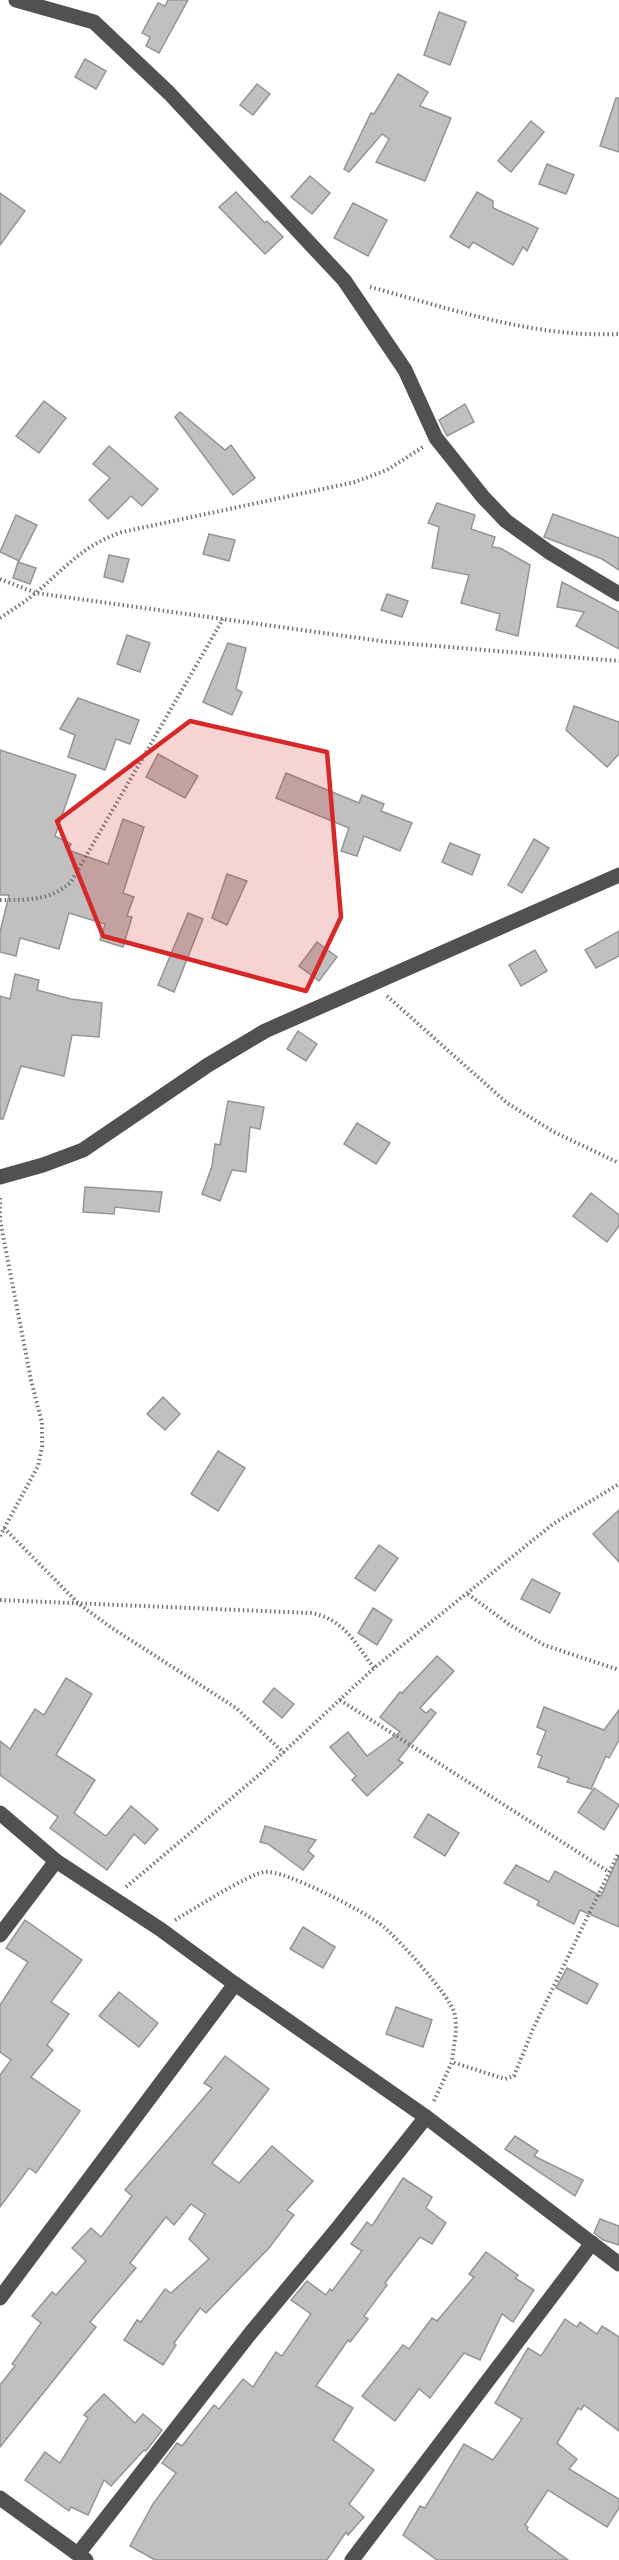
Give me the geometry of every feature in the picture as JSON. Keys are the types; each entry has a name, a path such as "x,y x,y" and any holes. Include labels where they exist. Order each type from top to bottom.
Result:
{"street":[{"path":"16,0 94,22 169,93 344,280 405,370 436,438 483,497 506,521 549,552 619,594"},
{"path":"0,1177 43,1165 83,1150 208,1065 265,1031 619,875"},
{"path":"0,1813 56,1861 160,1929 426,2117 619,2264"},
{"path":"0,1935 56,1861"},
{"path":"0,2298 235,1984"},
{"path":"0,2498 82,2557 249,2335 426,2117"},
{"path":"352,2560 592,2243"}],"path":[{"path":"344,280 534,329 570,334 619,334"},
{"path":"0,618 36,593 80,553 98,540 122,532 355,482 387,470 436,438"},
{"path":"0,579 36,593 388,642 619,661"},
{"path":"0,900 42,899 62,890 72,882 223,619"},
{"path":"373,983 507,1103 554,1132 619,1163"},
{"path":"0,1177 0,1220 31,1380 42,1423 42,1447 38,1466 0,1536"},
{"path":"113,1898 284,1753 375,1668 553,1524 619,1484"},
{"path":"4,1528 79,1604 236,1708 284,1753"},
{"path":"468,1594 510,1625 544,1645 619,1670"},
{"path":"0,1600 326,1615 340,1623 375,1668"},
{"path":"340,1700 609,1872"},
{"path":"452,2062 506,2079 514,2076 533,2029 619,1852"},
{"path":"160,1929 264,1872 282,1874 293,1879 358,1910 384,1927 444,1992 454,2012 452,2062 426,2117"}],"highlighted area":[{"path":"190,721 327,752 341,917 306,991 103,936 57,821"}],"building":[{"path":"168,0 188,0 159,53 146,46 150,37 142,33 158,3 165,6"},
{"path":"439,12 466,22 450,65 424,55"},
{"path":"85,59 106,71 96,89 75,77"},
{"path":"398,74 428,92 420,106 451,118 425,181 376,162 389,139 382,134 349,172 344,169 371,113 374,114"},
{"path":"257,84 270,94 253,115 240,105"},
{"path":"616,98 619,98 619,152 600,146"},
{"path":"531,121 544,132 511,172 498,161"},
{"path":"547,164 574,175 566,194 539,184"},
{"path":"310,176 330,193 312,214 291,197"},
{"path":"236,192 265,223 267,221 283,237 265,254 219,207"},
{"path":"477,192 493,201 493,208 538,228 527,251 523,247 513,265 473,242 469,248 450,237"},
{"path":"0,193 25,211 0,245"},
{"path":"353,203 387,220 368,256 334,238"},
{"path":"44,401 66,418 39,453 16,436"},
{"path":"465,404 474,422 447,436 439,420"},
{"path":"180,412 225,450 231,445 255,478 233,495 175,417"},
{"path":"109,446 158,489 142,506 131,496 108,519 89,500 110,478 93,464"},
{"path":"437,503 475,515 471,529 495,537 492,547 500,548 530,565 518,636 496,630 500,614 461,603 469,575 432,568 439,527 428,523"},
{"path":"553,514 619,538 619,570 602,559 544,537"},
{"path":"16,515 37,525 19,561 0,552"},
{"path":"209,534 235,540 229,561 203,554"},
{"path":"109,555 129,559 123,582 104,577"},
{"path":"18,562 36,568 30,584 13,578"},
{"path":"562,582 619,612 619,649 576,626 584,612 557,607"},
{"path":"387,594 408,601 402,617 381,610"},
{"path":"127,635 150,643 140,672 117,664"},
{"path":"228,643 246,648 236,689 242,692 232,715 203,702"},
{"path":"78,698 139,720 130,744 116,739 105,770 68,757 75,735 60,729"},
{"path":"574,706 619,722 619,754 607,767 566,730"},
{"path":"0,750 76,775 55,836 71,844 68,850 108,864 123,819 144,827 123,893 134,897 127,916 132,917 123,947 100,940 105,924 69,913 59,949 20,938 16,956 0,952 0,932 9,895 0,895"},
{"path":"158,754 198,776 185,798 146,777"},
{"path":"286,773 359,803 362,795 384,804 381,811 412,823 400,851 364,836 357,856 341,851 349,828 276,798"},
{"path":"534,839 549,848 522,893 508,885"},
{"path":"450,843 480,855 472,875 442,862"},
{"path":"227,874 247,881 227,925 212,918"},
{"path":"188,913 203,919 174,992 158,985"},
{"path":"619,931 619,956 596,968 585,950"},
{"path":"317,942 337,957 319,981 299,966"},
{"path":"535,950 547,971 521,986 509,965"},
{"path":"15,974 39,980 37,990 71,999 102,1003 99,1037 72,1035 64,1076 21,1066 3,1119 0,1119 0,996 10,999"},
{"path":"298,1031 317,1044 306,1061 287,1049"},
{"path":"228,1101 264,1107 260,1129 250,1127 246,1172 232,1170 220,1201 202,1194 212,1166 215,1144 220,1145"},
{"path":"357,1123 390,1143 376,1164 344,1144"},
{"path":"85,1187 162,1192 159,1212 115,1207 114,1214 83,1212"},
{"path":"591,1193 619,1215 619,1226 607,1242 573,1216"},
{"path":"163,1397 180,1414 165,1430 147,1414"},
{"path":"218,1451 245,1468 218,1511 191,1494"},
{"path":"619,1510 619,1562 593,1534"},
{"path":"379,1545 398,1558 375,1591 355,1578"},
{"path":"532,1579 560,1593 550,1613 521,1599"},
{"path":"373,1608 392,1620 377,1645 358,1633"},
{"path":"437,1656 454,1671 420,1708 426,1713 431,1709 436,1713 398,1760 403,1763 367,1796 352,1780 356,1776 330,1747 348,1732 367,1756 400,1732 380,1717 400,1692 402,1693"},
{"path":"66,1678 92,1694 56,1755 95,1780 74,1813 106,1836 131,1806 158,1829 145,1844 134,1834 107,1870 50,1828 58,1817 0,1775 0,1741 10,1749 35,1709 44,1715"},
{"path":"274,1688 294,1704 282,1718 263,1702"},
{"path":"544,1707 604,1730 619,1710 619,1740 609,1758 606,1756 591,1789 567,1782 569,1778 538,1767 542,1756 537,1754 546,1731 537,1727"},
{"path":"594,1788 619,1805 604,1830 578,1812"},
{"path":"428,1814 459,1833 445,1856 414,1837"},
{"path":"265,1826 316,1840 308,1851 314,1856 303,1870 268,1844 260,1842"},
{"path":"619,1855 619,1927 580,1910 574,1924 537,1905 539,1901 504,1883 516,1865 549,1882 555,1871 601,1896"},
{"path":"25,1920 82,1960 51,2002 69,2014 47,2045 53,2050 31,2077 80,2111 36,2173 29,2168 0,2207 0,2075 11,2060 0,2052 0,2005 28,1962 6,1948"},
{"path":"303,1927 335,1947 323,1968 290,1949"},
{"path":"567,1968 598,1984 587,2004 556,1988"},
{"path":"119,1992 158,2023 139,2047 99,2016"},
{"path":"396,2007 432,2020 423,2047 386,2034"},
{"path":"225,2056 269,2089 212,2163 239,2183 272,2146 313,2181 287,2210 294,2215 269,2248 206,2313 200,2308 174,2343 176,2345 163,2365 124,2340 137,2320 141,2322 165,2289 171,2293 209,2259 189,2239 205,2214 191,2204 174,2225 166,2217 130,2263 136,2268 90,2322 96,2327 0,2447 0,2385 15,2366 12,2364 41,2323 32,2316 52,2292 56,2295 86,2261 72,2248 91,2228 101,2237 132,2196 125,2190 212,2088 204,2083"},
{"path":"515,2136 538,2151 534,2156 583,2180 575,2196 505,2149"},
{"path":"403,2178 432,2197 426,2208 446,2223 432,2244 420,2237 385,2283 387,2285 364,2316 368,2319 350,2342 348,2340 316,2386 353,2408 333,2440 374,2470 349,2504 364,2517 348,2535 346,2532 327,2560 155,2560 130,2546 153,2504 176,2473 162,2463 177,2443 182,2446 214,2405 219,2409 243,2379 253,2387 276,2352 282,2356 311,2314 291,2300 307,2281 326,2295 330,2289 332,2291 362,2251 351,2244 367,2222 372,2226"},
{"path":"600,2219 619,2226 619,2245 603,2240 594,2233"},
{"path":"486,2252 518,2275 515,2278 534,2290 513,2322 502,2314 480,2360 464,2353 430,2398 419,2389 395,2421 362,2396 403,2345 409,2349 432,2318 437,2321 474,2277 469,2274"},
{"path":"565,2319 577,2327 580,2322 597,2334 602,2326 619,2337 619,2431 584,2405 581,2410 578,2408 557,2443 577,2459 569,2469 619,2499 619,2508 607,2527 548,2490 525,2525 528,2527 527,2530 568,2560 437,2560 403,2535 420,2506 425,2508 464,2444 493,2460 522,2419 495,2403 528,2348 541,2356"},
{"path":"104,2394 135,2423 143,2414 162,2430 146,2451 144,2450 111,2486 104,2480 88,2515 71,2507 69,2511 25,2480 45,2452 60,2463 88,2418 84,2415"}]}
